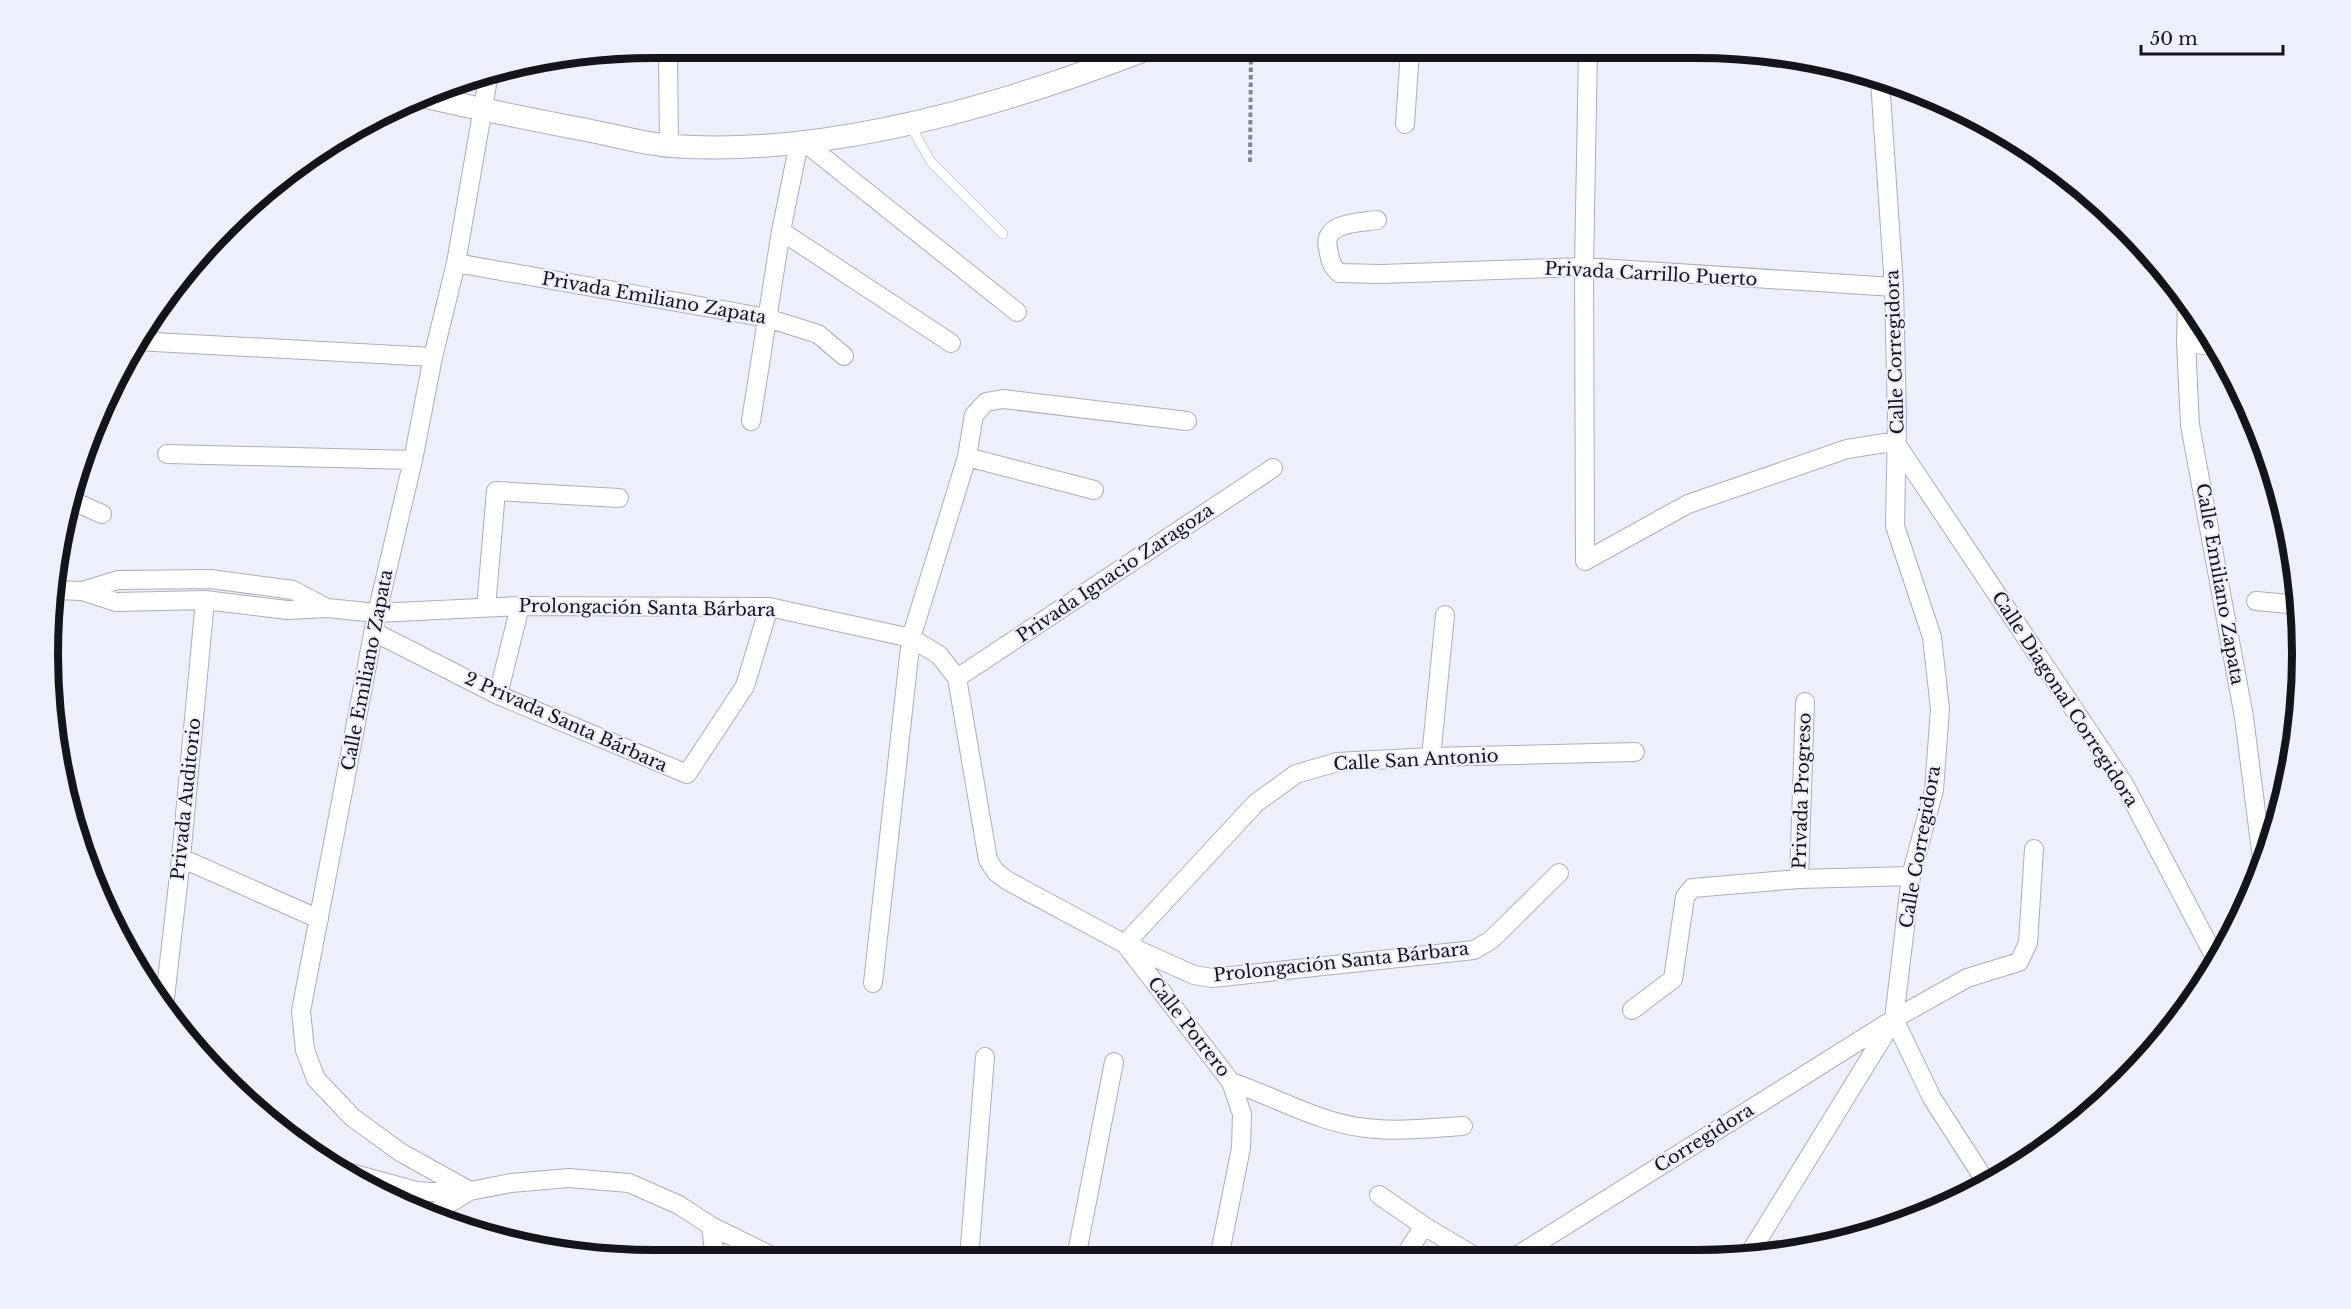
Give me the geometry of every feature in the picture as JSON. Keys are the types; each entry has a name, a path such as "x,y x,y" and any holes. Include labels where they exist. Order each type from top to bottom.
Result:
{"street":[{"path":"668,58 669,146"},
{"path":"437,100 669,146 723,148 802,143 909,123 997,101 1124,58"},
{"path":"1405,124 1409,58"},
{"path":"1588,58 1584,267 1585,561 1688,504 1847,449 1885,443 1897,445"},
{"name":"Calle Emiliano Zapata","path":"470,1191 400,1152 352,1117 316,1079 305,1050 301,1011 377,613 456,262 487,83"},
{"name":"Calle Corregidora","path":"1753,1247 1894,1019 1911,876 1934,790 1940,709 1932,637 1895,526 1897,445 1894,287 1881,88"},
{"path":"751,421 781,231 802,143"},
{"path":"802,143 1017,312"},
{"name":"Privada Carrillo Puerto","path":"1377,220 1337,227 1330,231 1326,242 1332,267 1339,273 1351,275 1584,267 1894,287"},
{"path":"781,231 951,343"},
{"name":"Privada Emiliano Zapata","path":"456,262 767,318 818,334 844,356"},
{"name":"Calle Emiliano Zapata","path":"2187,316 2190,425 2266,831"},
{"path":"147,342 433,357"},
{"path":"2186,342 2206,345"},
{"path":"873,983 911,638 966,457 974,415 986,402 1003,399 1187,421"},
{"name":"Calle Diagonal Corregidora","path":"1897,445 2124,784 2213,953"},
{"path":"167,454 413,460"},
{"path":"966,457 1094,490"},
{"name":"Privada Ignacio Zaragoza","path":"957,678 1273,468"},
{"path":"486,608 496,491 619,498"},
{"path":"78,504 102,514"},
{"name":"Prolongación Santa Bárbara","path":"82,591 118,579 211,579 293,590 327,608"},
{"name":"Prolongación Santa Bárbara","path":"63,590 82,591 116,602 205,600 287,610 327,608 377,613 520,606 769,607 911,638 939,655 957,678 988,860 996,872 1008,881 1125,945 1194,975 1212,978 1474,950 1491,940 1559,873"},
{"name":"Privada Auditorio","path":"165,995 181,858 205,600"},
{"path":"2256,601 2290,604"},
{"path":"498,695 520,606"},
{"name":"2 Privada Santa Bárbara","path":"374,632 498,695 687,774 745,686 769,607"},
{"path":"1431,757 1445,615"},
{"name":"Privada Progreso","path":"1798,879 1805,702"},
{"name":"Calle San Antonio","path":"1125,945 1256,803 1296,774 1337,762 1431,757 1635,752"},
{"name":"Corregidora","path":"1526,1250 1894,1019 1967,978 2019,962 2028,943 2034,849"},
{"path":"181,858 319,918"},
{"name":"Privada Progreso","path":"1632,1010 1673,979 1685,897 1692,888 1798,879 1911,876"},
{"name":"Calle Potrero","path":"1125,945 1231,1082 1242,1114 1241,1148 1221,1250"},
{"path":"1894,1019 1932,1098 1983,1177"},
{"path":"970,1250 985,1057"},
{"path":"1078,1250 1114,1062"},
{"path":"1231,1082 1320,1117 1366,1128 1411,1129 1463,1126"},
{"path":"371,1179 416,1191 470,1191 511,1183 569,1178 629,1183 679,1205 711,1226 760,1250"},
{"path":"439,1210 470,1191"},
{"path":"1379,1195 1464,1250"},
{"path":"711,1226 714,1250"},
{"path":"1409,1250 1424,1226"}],"lane":[{"path":"909,123 931,162 1004,234"}],"path":[{"path":"1250,162 1251,58"}]}
